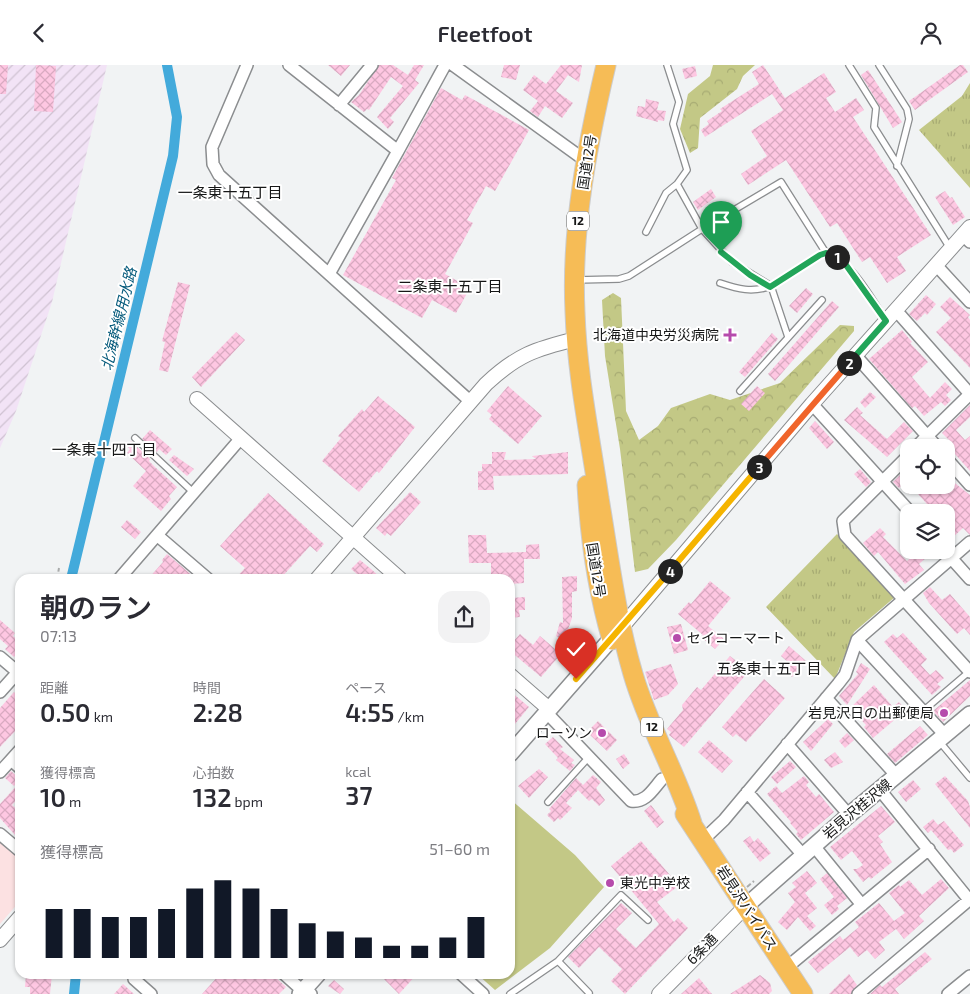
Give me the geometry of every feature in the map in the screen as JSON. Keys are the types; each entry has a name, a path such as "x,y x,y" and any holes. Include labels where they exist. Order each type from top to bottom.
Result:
{"highway":[{"name":"国道12号","path":"606,65 586,161 576,240 574,280 576,339 581,379 589,525 601,601 616,634"},
{"name":"岩見沢バイパス","path":"616,634 635,717 673,801 692,823 803,994"},
{"name":"岩見沢バイパス","path":"616,634 665,759 684,796 692,823"}],"main road":[{"path":"515,748 616,634"},
{"name":"岩見沢桂沢線","path":"746,906 808,850 970,714"},
{"path":"305,993 315,979"}],"street":[{"path":"247,65 212,147 213,165 219,175 471,402"},
{"path":"289,65 398,151"},
{"path":"339,105 372,65"},
{"path":"329,274 445,65"},
{"path":"453,65 586,161"},
{"path":"616,634 855,355 951,249 968,235"},
{"path":"936,265 970,302"},
{"path":"855,355 927,437 970,393 896,310"},
{"path":"321,574 486,384 516,359 533,350 576,339"},
{"path":"197,399 394,574"},
{"path":"812,404 903,504"},
{"path":"124,574 241,438"},
{"path":"900,464 843,521 843,528 846,535 903,600 970,671"},
{"path":"955,468 970,485"},
{"path":"158,536 202,574"},
{"path":"955,550 970,542"},
{"path":"703,840 724,820 845,675 857,640 903,600 942,559"},
{"path":"952,559 970,579"},
{"path":"857,640 923,711 942,738"},
{"path":"0,657 15,670"},
{"path":"0,692 15,677"},
{"path":"515,680 547,711 631,801 638,802 648,796 662,779"},
{"path":"826,698 896,775"},
{"path":"787,744 849,815"},
{"path":"0,771 15,756"},
{"path":"11,760 15,764"},
{"path":"858,994 970,900 880,790"},
{"path":"746,792 808,850 862,905"},
{"path":"0,833 15,846"},
{"path":"786,967 929,849"},
{"name":"6条通","path":"664,992 746,906"},
{"path":"0,939 15,922"},
{"path":"948,994 970,976"},
{"path":"134,979 151,994"},
{"path":"290,979 305,993"},
{"path":"466,979 483,994"}],"lane":[{"path":"646,232 666,193 677,184 687,170 673,124 679,102 667,65"},
{"path":"849,65 876,108 874,127 897,167 951,249"},
{"path":"879,65 907,109 909,119 897,167"},
{"path":"574,280 619,279 629,276 702,229 781,182 826,253 837,257 846,265 886,321"},
{"path":"677,184 702,229 732,262 770,287 788,337"},
{"path":"720,283 736,288 757,291 770,287 809,261 826,253"},
{"path":"740,391 822,300"},
{"path":"135,438 194,493"},
{"path":"923,711 970,671"},
{"path":"942,738 970,777"},
{"path":"548,801 589,757"},
{"path":"510,994 558,961 621,895 648,921"},
{"path":"558,961 589,993"}],"path":[{"path":"58,574 59,568"}],"shaded area":[{"path":"0,65 107,65 52,302 16,411 0,448"},
{"path":"0,841 15,854 15,907 0,924"}],"green space":[{"path":"713,65 755,65 743,76 737,89 700,118 698,148 690,153 680,129 688,94 710,76"},
{"path":"970,83 970,188 919,130 962,96"},
{"path":"613,293 621,298 626,411 639,440 658,426 671,408 710,394 730,400 780,383 840,325 854,326 854,331 676,540 648,569 635,572 620,449 605,356 602,300"},
{"path":"837,534 895,597 854,632 835,679 766,607"},
{"path":"515,803 575,855 604,887 550,948 515,975"},
{"path":"483,979 509,979 495,990"}],"building":[{"path":"0,65 8,65 6,94 0,94"},
{"path":"36,65 56,66 53,112 34,111"},
{"path":"328,65 350,65 341,76"},
{"path":"379,65 393,65 408,75 414,65 424,65 415,80 419,83 390,118 394,122 388,129 377,117 403,86 391,77 369,110 367,109 364,112 351,102 359,95"},
{"path":"504,65 520,65 516,80 501,77"},
{"path":"561,65 582,65 579,82 568,75 556,91 573,103 562,118 545,106 538,117 530,111 538,101 523,90 534,75 546,84"},
{"path":"763,65 785,98 824,73 836,92 826,98 835,112 856,98 864,110 853,117 931,235 897,257 906,271 887,283 870,257 862,262 837,223 830,227 786,160 748,185 741,174 767,156 751,131 783,110 772,94 705,137 701,130 709,124 707,121 722,111 720,109 759,84 752,72"},
{"path":"960,65 963,65 968,72 915,110 909,101"},
{"path":"695,66 697,76 685,79 682,69"},
{"path":"868,70 902,122 893,128 861,75"},
{"path":"441,88 462,100 465,95 529,130 495,191 486,186 467,220 473,223 445,274 470,288 456,313 432,300 422,318 343,275 396,180 392,178"},
{"path":"646,99 659,102 657,110 666,111 664,121 658,120 658,122 636,116 638,106 645,107"},
{"path":"711,189 716,197 698,210 693,202"},
{"path":"945,191 950,198 952,197 965,217 953,225 935,197"},
{"path":"178,282 190,285 168,372 159,370 165,342 162,341"},
{"path":"806,288 813,294 797,313 789,306"},
{"path":"926,295 936,304 927,315 925,313 917,321 909,314"},
{"path":"950,297 970,315 968,317 970,320 970,368 936,332 951,318 940,307"},
{"path":"832,301 839,307 775,381 768,374"},
{"path":"902,330 912,342 910,343 928,362 912,377 930,398 945,382 952,389 946,395 951,400 945,406 941,402 924,416 915,406 912,408 869,359"},
{"path":"236,332 245,340 201,387 192,377"},
{"path":"772,333 778,339 745,377 739,372"},
{"path":"508,386 542,416 518,444 489,419 492,415 487,411"},
{"path":"757,386 765,393 749,411 741,404"},
{"path":"870,392 876,397 865,408 860,402"},
{"path":"378,396 415,427 379,473 377,471 359,492 322,461 341,438 338,436 362,409 364,412"},
{"path":"970,405 970,417 956,430 965,440 970,436 970,471 955,454 955,439 948,439 942,433"},
{"path":"857,407 863,413 860,415 887,439 904,422 913,431 905,439 900,439 900,444 887,457 844,420"},
{"path":"815,421 834,442 827,449 809,428"},
{"path":"150,430 172,449 166,455 159,449 157,452 142,439"},
{"path":"131,441 177,487 169,496 171,499 161,511 133,486 146,471 127,453 130,449 127,446"},
{"path":"492,452 506,452 504,460 536,459 532,456 568,452 568,474 493,476 494,490 478,490 478,471 482,471 482,464 492,464"},
{"path":"174,455 194,469 187,476 169,460"},
{"path":"860,469 871,482 866,487 854,474"},
{"path":"900,475 900,487 893,482"},
{"path":"955,483 970,495 970,535 963,528 955,535 955,504 927,504 918,494 955,494"},
{"path":"410,492 421,502 391,536 387,533 385,536 376,528"},
{"path":"268,493 324,544 317,552 310,546 285,574 240,574 245,568 220,546"},
{"path":"127,520 141,532 135,539 121,527"},
{"path":"880,528 886,534 883,537 900,554 900,559 907,561 909,559 925,559 919,564 924,570 905,584 878,552 874,556 863,543"},
{"path":"468,535 486,535 487,553 526,552 526,545 539,544 540,559 524,559 524,583 515,584 515,574 491,574 491,563 469,563"},
{"path":"167,554 190,574 152,574 163,562 162,560"},
{"path":"360,560 376,574 357,574 351,569"},
{"path":"577,576 577,591 572,592 572,618 564,641 556,636 560,622 563,623 562,577"},
{"path":"710,581 731,598 708,626 724,639 715,649 701,637 703,635 678,614 689,602 691,604"},
{"path":"930,587 942,600 950,594 970,617 970,635 964,628 957,634 929,603 923,593"},
{"path":"525,597 525,610 519,610 520,617 515,618 515,598"},
{"path":"0,620 15,633 13,636 15,638 14,657 5,649 8,646 0,639"},
{"path":"681,624 688,650 674,654 667,627"},
{"path":"903,633 927,659 921,665 930,675 936,670 944,678 937,684 941,687 932,695 884,642 893,634 897,638"},
{"path":"520,634 533,645 540,636 561,654 541,677 515,655 515,640"},
{"path":"789,646 806,661 792,677 785,671 790,664 781,656"},
{"path":"730,656 749,671 684,747 669,735 671,732 667,729 683,710 682,705 697,687 701,690"},
{"path":"861,663 870,669 847,705 839,696 858,674 856,672"},
{"path":"671,664 678,684 668,695 654,700 645,672"},
{"path":"764,679 785,698 746,742 736,734 733,737 722,727"},
{"path":"970,680 970,696 943,722 933,711"},
{"path":"874,685 893,707 899,702 906,710 873,738 864,727 866,725 850,708"},
{"path":"15,693 15,731 0,747 0,708"},
{"path":"515,695 529,707 515,724"},
{"path":"828,719 833,724 811,751 803,742"},
{"path":"598,721 617,740 607,751 587,732"},
{"path":"920,726 928,735 895,763 887,754"},
{"path":"847,733 854,740 845,748 839,741"},
{"path":"553,737 563,747 560,749 574,760 571,763 575,765 570,771 556,760 558,758 545,744"},
{"path":"709,740 733,761 722,773 698,752"},
{"path":"835,752 843,762 831,768 824,760"},
{"path":"624,754 630,763 623,769 616,759"},
{"path":"790,761 796,767 777,784 771,777"},
{"path":"539,769 548,777 529,798 518,786"},
{"path":"11,771 15,775 15,785 14,786 5,778"},
{"path":"593,775 601,782 596,788 605,800 599,806 592,799 589,801 578,790 566,803 572,808 560,820 558,818 554,822 547,815 551,811 549,809 576,778 583,785"},
{"path":"804,776 809,782 806,785 816,797 819,794 834,812 801,840 791,822 767,794 776,786 782,793"},
{"path":"945,776 968,801 970,807 970,828 935,784"},
{"path":"913,780 921,789 906,802 898,792"},
{"path":"15,788 15,802 12,805 15,808 15,835 0,818 0,804"},
{"path":"651,805 664,822 657,828 644,811"},
{"path":"881,806 895,822 878,836 883,842 880,844 892,862 871,879 869,877 863,882 853,869 863,865 852,851 841,860 830,847"},
{"path":"933,819 938,825 944,821 964,845 954,853 951,849 948,850 931,830 928,833 923,827"},
{"path":"750,836 754,842 758,838 771,853 760,862 743,841"},
{"path":"641,841 675,881 673,882 677,887 657,902 674,922 678,918 688,928 625,994 611,981 622,969 599,947 579,968 568,957 621,903 632,913 616,929 636,948 659,924 611,866"},
{"path":"807,871 817,883 805,893 817,908 807,916 816,926 810,931 798,917 787,930 778,922 795,902 788,893 796,887 792,883"},
{"path":"827,873 847,898 837,906 839,909 832,915 824,905 834,897 820,879"},
{"path":"941,879 949,888 919,916 924,921 904,939 896,929 879,942 885,950 875,959 867,950 858,957 850,947 818,973 808,962 840,936 843,940 859,927 855,922 879,903 894,921 905,913 889,893 899,885 900,887 909,880 922,895"},
{"path":"925,952 932,959 895,989 899,994 870,994 880,985 882,987"},
{"path":"849,974 857,985 851,994 829,994"},
{"path":"760,975 770,983 772,991 769,994 730,994"},
{"path":"699,978 712,994 681,994"},
{"path":"26,979 52,979 50,994 30,994 30,987 25,987"},
{"path":"216,979 277,979 286,987 279,994 202,994"},
{"path":"384,979 412,979 399,994"},
{"path":"334,980 344,989 340,994 328,986"},
{"path":"123,984 134,994 114,994"}],"waterway":[{"name":"北海幹線用水路","path":"72,574 173,156 177,117 167,65"},
{"name":"北海幹線用水路","path":"74,994 76,979"}],"place":[{"name":"北海道中央労災病院","path":"730,335"},
{"name":"セイコーマート","path":"677,638"},
{"name":"岩見沢日の出郵便局","path":"944,713"},
{"name":"ローソン","path":"602,733"},
{"name":"東光中学校","path":"610,883"}],"district":[{"name":"一条東十五丁目","path":"230,193"},
{"name":"二条東十五丁目","path":"450,287"},
{"name":"一条東十四丁目","path":"104,450"},
{"name":"五条東十五丁目","path":"769,669"}],"route":[{"path":"576,679 812,404 886,321 846,265 837,257 826,253 820,255 770,287 750,275 721,252"}]}
